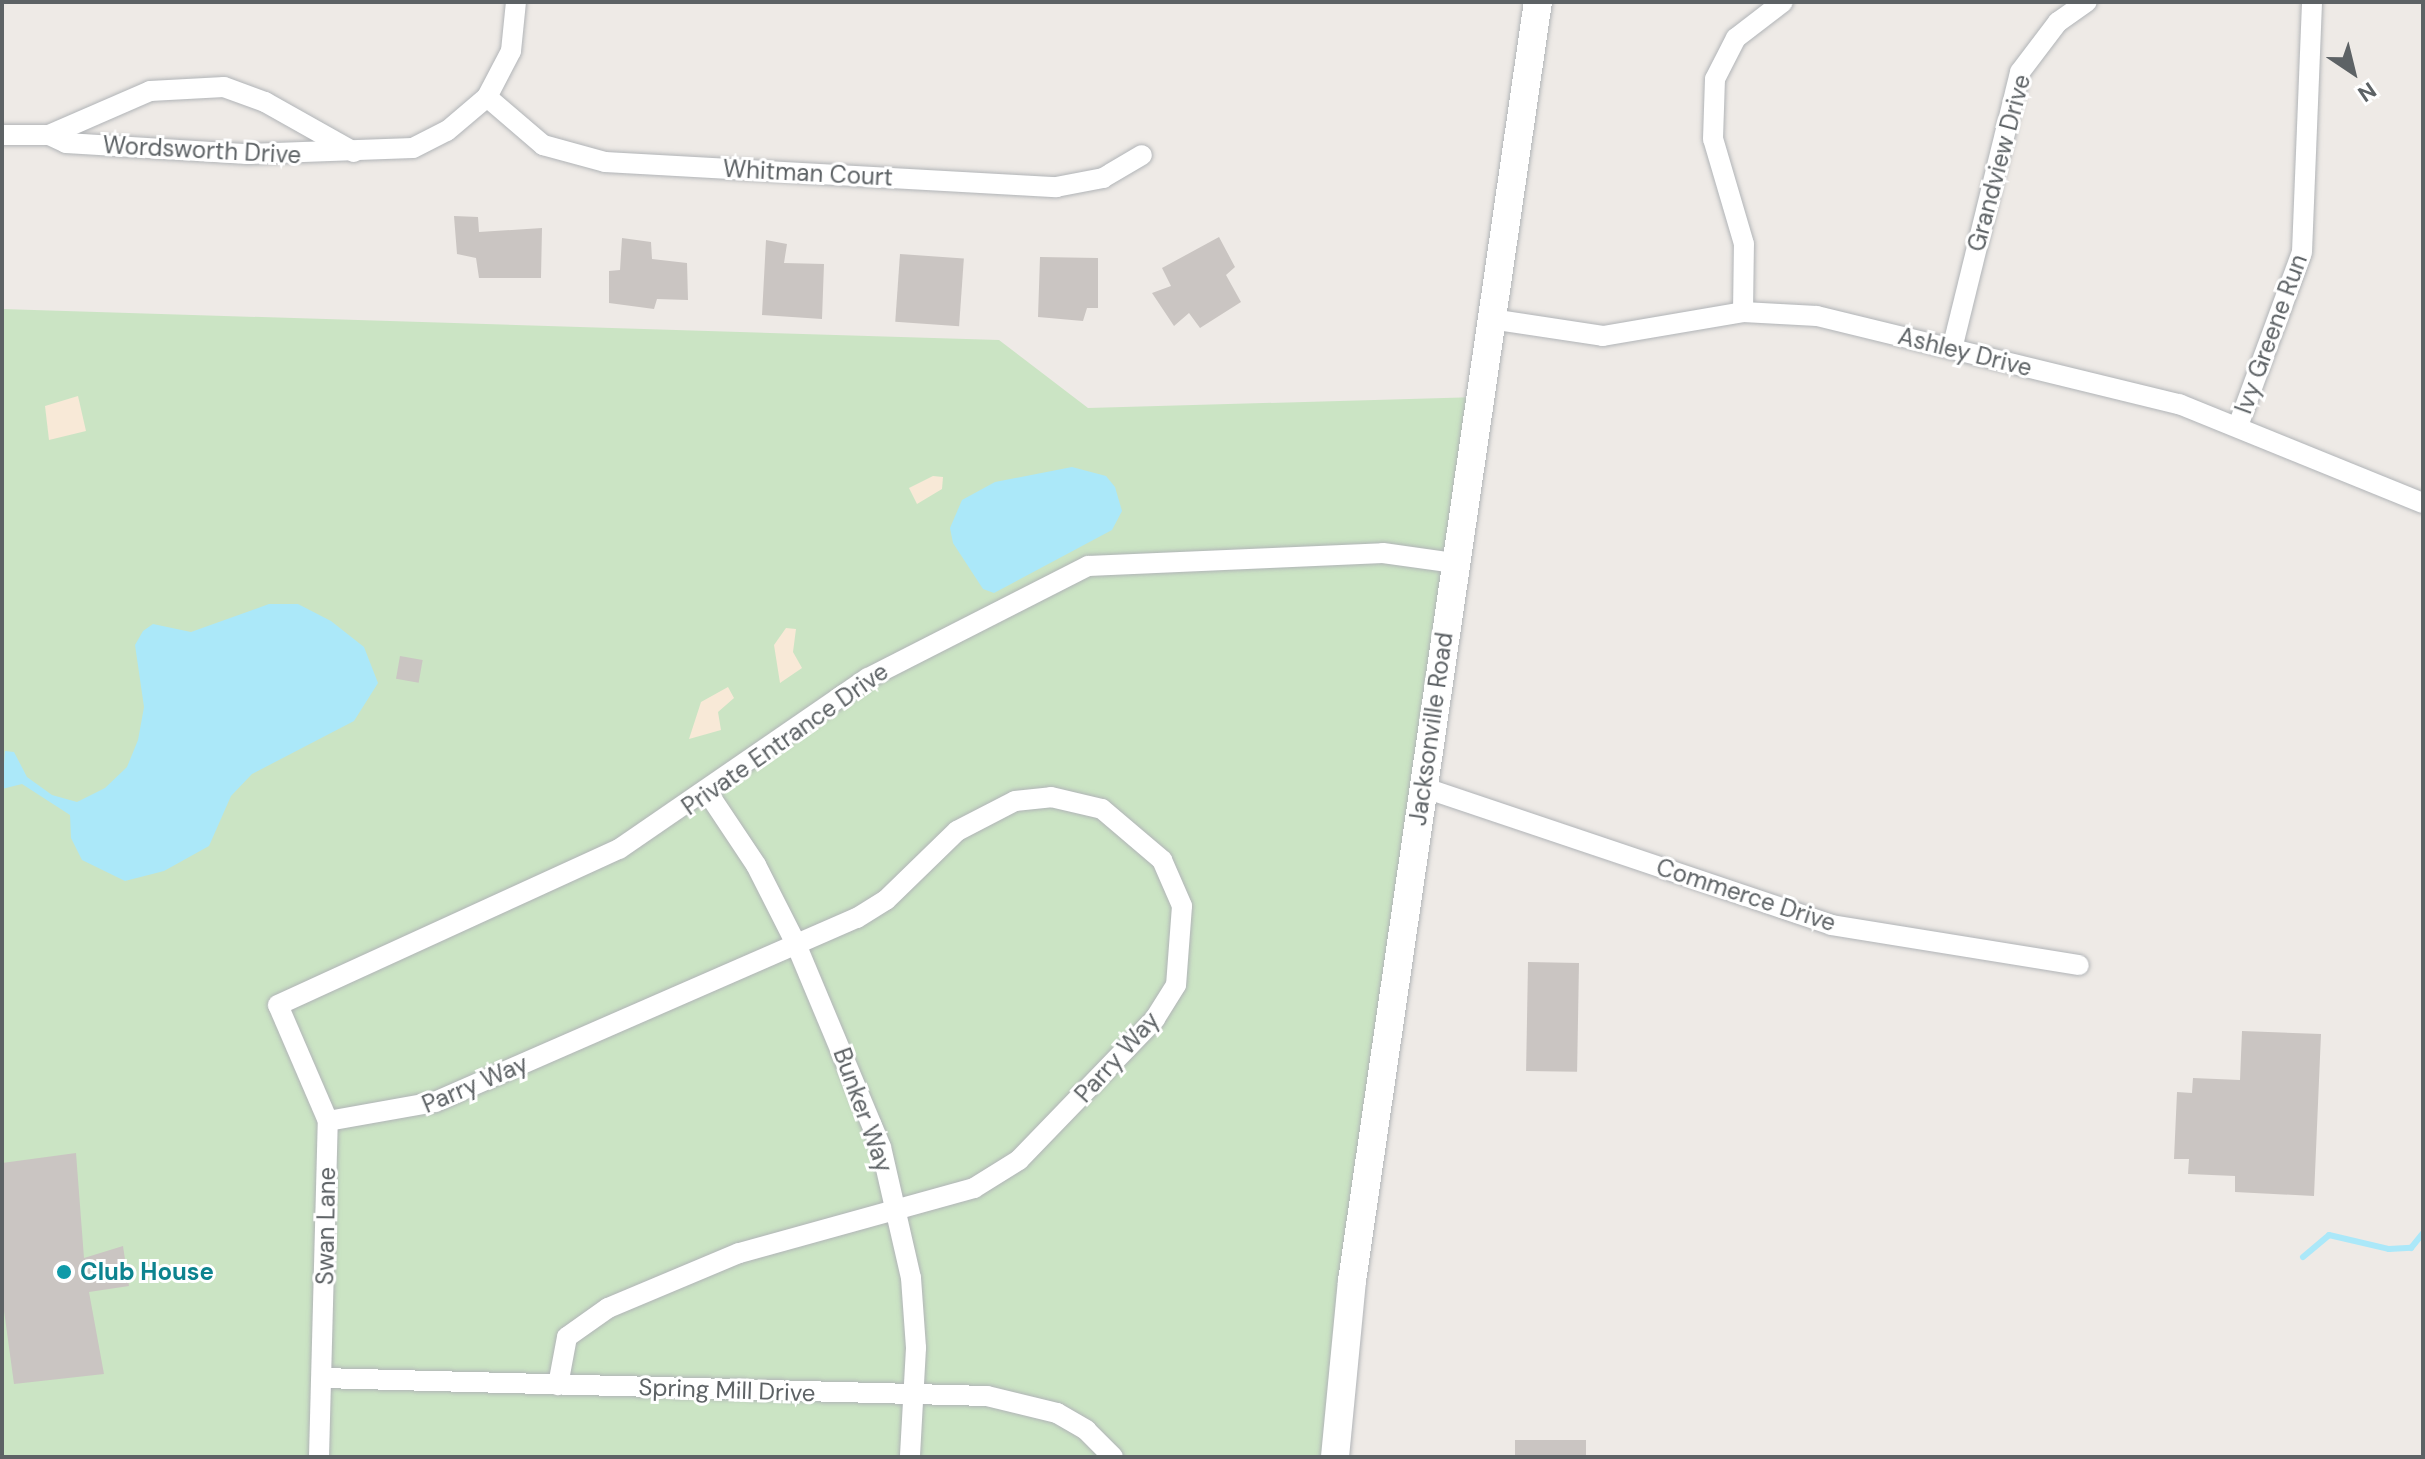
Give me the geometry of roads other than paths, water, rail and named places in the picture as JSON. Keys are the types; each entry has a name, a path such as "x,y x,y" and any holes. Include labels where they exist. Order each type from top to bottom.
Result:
{"main road":[{"name":"Jacksonville Road","path":"1335,1457 1352,1281 1538,2"}],"street":[{"name":"Wordsworth Drive","path":"2,135 49,135 96,145 358,154 429,142 487,97 511,51 516,2"},
{"path":"1743,312 1744,244 1713,139 1715,79 1736,38 1783,2"},
{"name":"Grandview Drive","path":"1952,349 2020,72 2058,22 2087,2"},
{"name":"Ivy Greene Run","path":"2238,426 2302,252 2312,2"},
{"name":"Wordsworth Drive","path":"49,135 150,91 224,87 265,102 358,154"},
{"name":"Whitman Court","path":"487,97 543,145 605,162 1056,187 1103,178 1142,155"},
{"name":"Ashley Drive","path":"1491,319 1603,336 1743,312 1817,316 2179,404 2423,503"},
{"name":"Private Entrance Drive","path":"278,1005 563,878 708,793 857,685 1088,566 1383,553 1455,563"},
{"name":"Commerce Drive","path":"1422,787 1831,925 2079,965"},
{"name":"Bunker Way","path":"708,793 756,865 796,944 863,1097 896,1210 914,1312 910,1457"},
{"name":"Parry Way","path":"328,1121 435,1102 796,944 886,900 957,831 1015,801 1051,797 1102,809 1148,844 1174,880 1182,906 1183,960 1155,1019 1008,1170 974,1188 739,1253 608,1308 567,1337 558,1385"},
{"name":"Swan Lane","path":"278,1005 328,1121 319,1457"},
{"name":"Spring Mill Drive","path":"322,1378 1023,1400 1086,1430 1113,1457"}],"water":[{"path":"1072,467 1106,476 1115,487 1122,511 1112,530 994,593 983,589 953,543 950,528 962,500 995,482"},
{"path":"269,604 298,604 331,621 364,647 378,683 354,721 252,774 231,796 209,846 164,871 125,881 82,860 71,838 70,815 22,784 2,789 5,751 14,752 27,777 52,795 77,802 105,788 127,767 138,740 144,707 135,645 143,631 153,624 191,632"}],"waterway":[{"path":"2303,1257 2329,1235 2389,1249 2411,1248 2423,1233"}],"place":[{"name":"Club House","path":"64,1272"}]}
